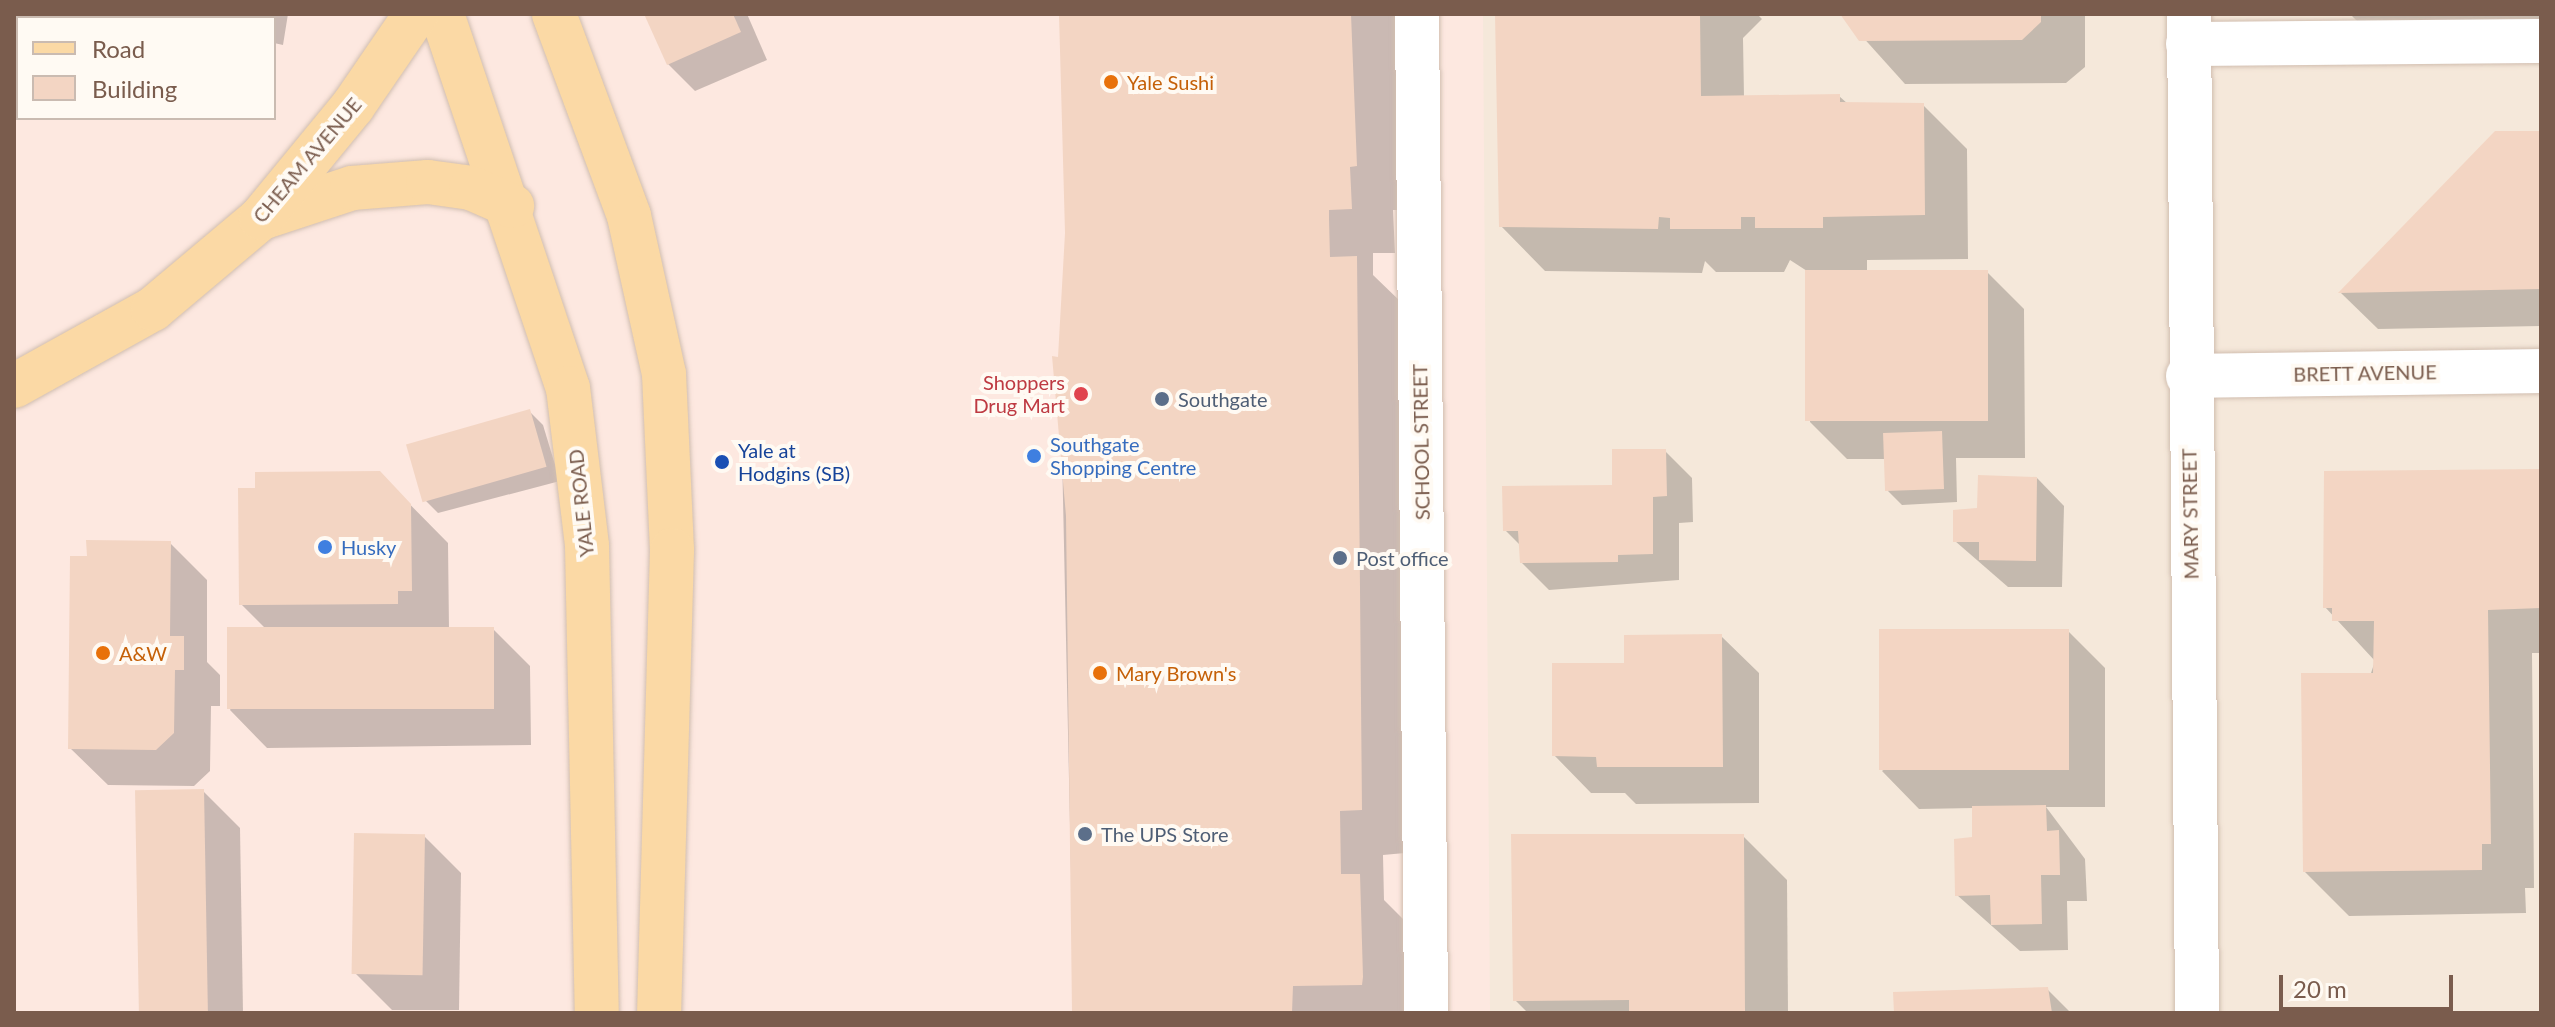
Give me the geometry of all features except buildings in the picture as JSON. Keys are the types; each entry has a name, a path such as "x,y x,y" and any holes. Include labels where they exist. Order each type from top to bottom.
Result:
{"main road":[{"name":"CHEAM AVENUE","path":"14,386 153,309 261,218 353,106 416,14"},
{"name":"YALE ROAD","path":"442,14 512,206 568,388 587,546 597,1013"},
{"path":"554,14 629,216 664,374 672,550 659,1013"},
{"path":"261,218 352,188 428,182 471,188 512,206"}],"street":[{"name":"SCHOOL STREET","path":"1417,14 1426,1013"},
{"path":"2188,29 2541,41"},
{"name":"MARY STREET","path":"2188,29 2188,376 2197,1013"},
{"name":"BRETT AVENUE","path":"2188,376 2541,371"}],"shaded area":[{"path":"14,14 1483,14 1490,1013 14,1013"},
{"path":"1483,14 2541,14 2541,1013 1483,1013"}],"place":[{"name":"Yale Sushi","path":"1111,82"},
{"name":"Shoppers Drug Mart","path":"1081,394"},
{"name":"Southgate","path":"1162,399"},
{"name":"Southgate Shopping Centre","path":"1034,456"},
{"name":"Yale at Hodgins (SB)","path":"722,462"},
{"name":"Husky","path":"325,547"},
{"name":"Post office","path":"1340,558"},
{"name":"A&W","path":"103,653"},
{"name":"Mary Brown's","path":"1100,673"},
{"name":"The UPS Store","path":"1085,834"}]}
